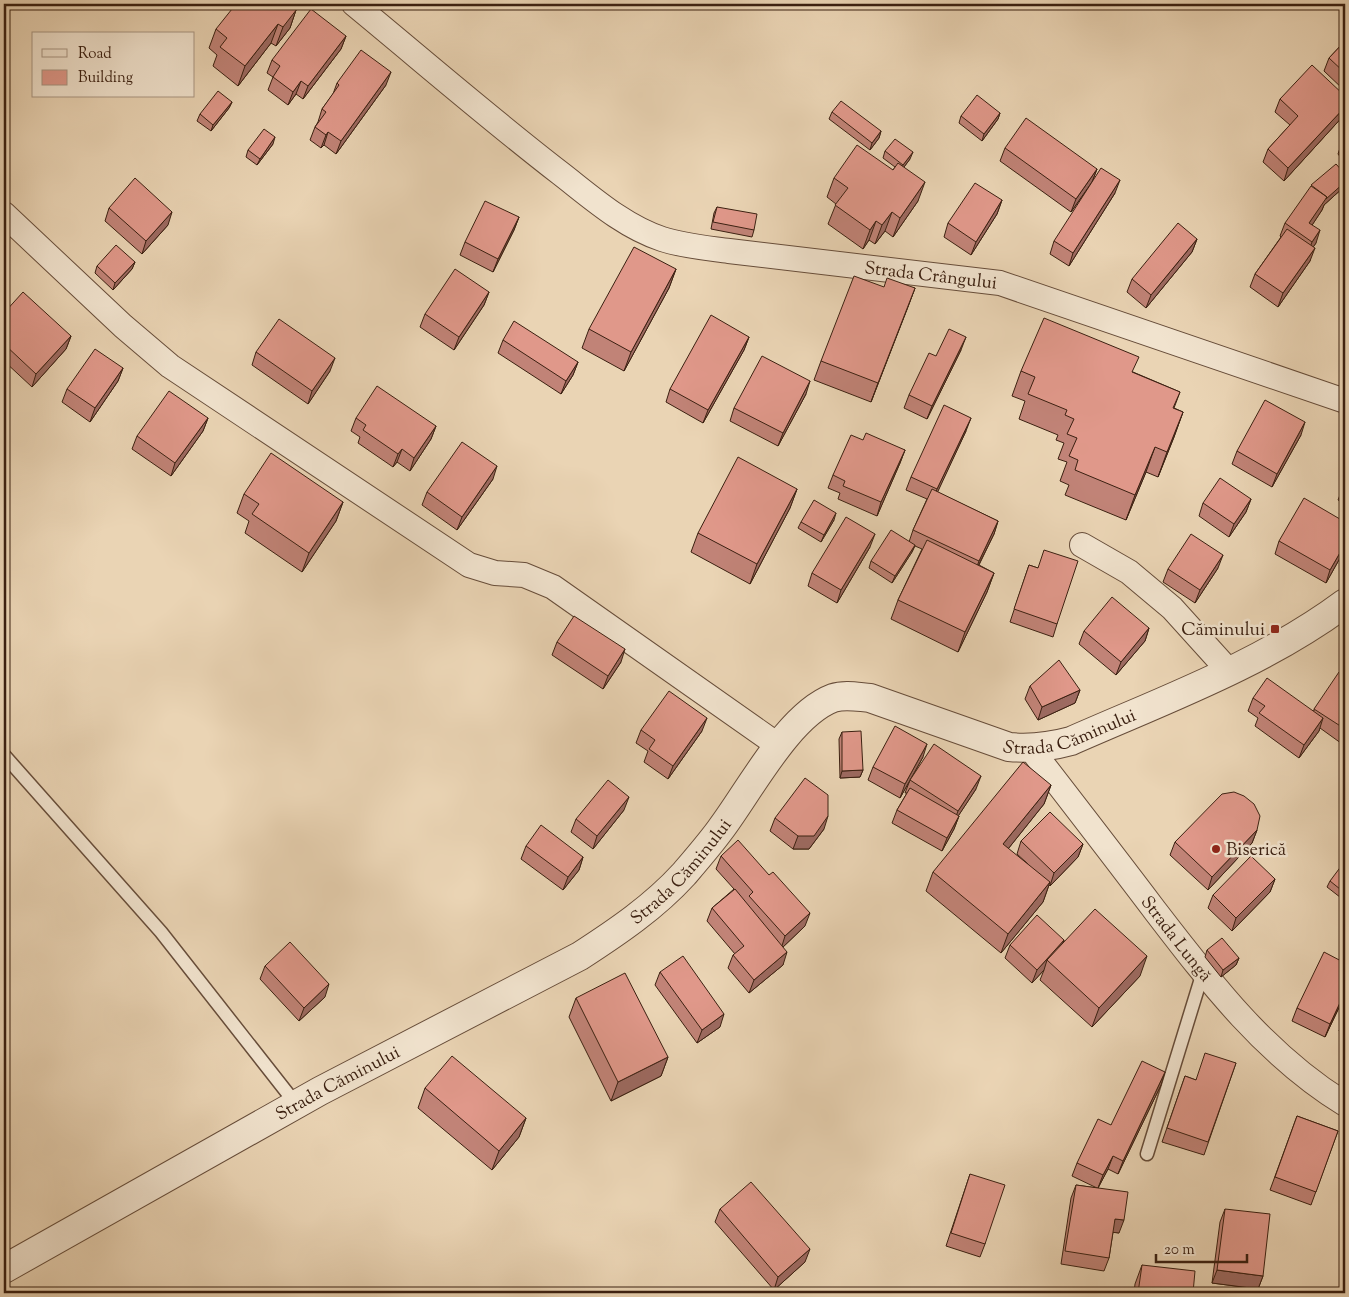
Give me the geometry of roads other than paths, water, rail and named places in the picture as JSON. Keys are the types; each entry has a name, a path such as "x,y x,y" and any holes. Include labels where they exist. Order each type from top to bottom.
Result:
{"street":[{"name":"Strada Crângului","path":"354,4 527,147 608,210 633,226 662,239 711,249 1000,283 1345,401"},
{"path":"4,214 123,326 191,382 469,565 495,572 524,575 552,587 779,746"},
{"path":"1082,546 1129,572 1172,608 1229,671"},
{"name":"Strada Căminului","path":"4,1269 296,1104 580,956 620,930 682,875 720,830 779,746 798,724 817,707 834,698 851,696 870,698 1008,747 1031,749 1071,741 1229,671 1293,638 1345,603"},
{"name":"Strada Lungă","path":"1031,749 1236,1012 1276,1052 1325,1092 1345,1104"}],"lane":[{"path":"4,755 160,932 296,1104"},
{"path":"1147,1154 1203,972"}],"place":[{"name":"Căminului","path":"1275,629"},
{"name":"Biserică","path":"1216,849"}]}
